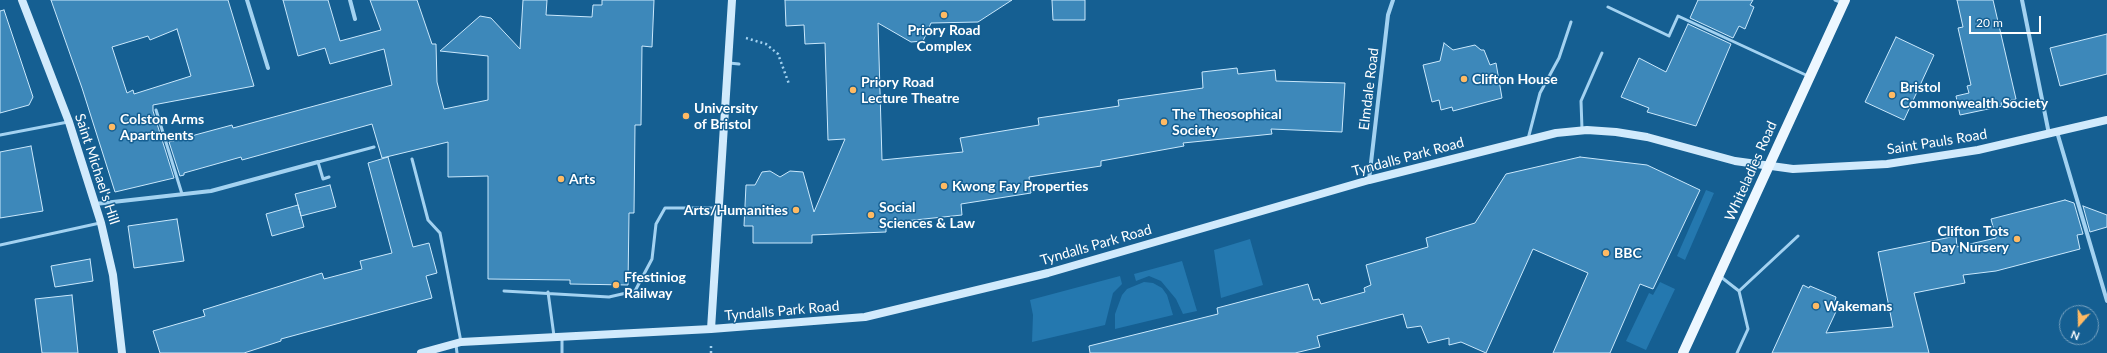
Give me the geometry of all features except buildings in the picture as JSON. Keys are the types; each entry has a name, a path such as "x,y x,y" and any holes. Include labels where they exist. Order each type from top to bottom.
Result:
{"main road":[{"name":"Whiteladies Road","path":"1683,353 1809,77 1841,1"}],"street":[{"name":"Saint Michael's Hill","path":"22,0 69,122 102,223 113,275 122,353"},
{"path":"247,0 268,68"},
{"path":"350,0 355,19"},
{"path":"711,329 732,0"},
{"name":"Elmdale Road","path":"1369,180 1388,15 1394,0"},
{"path":"2022,0 2053,133 2107,300"},
{"name":"Saint Pauls Road","path":"1768,167 1809,169 1887,164 1978,150 2107,120"},
{"name":"Tyndalls Park Road","path":"420,353 458,342 711,329 865,317 1048,272 1369,180 1556,133 1582,130 1616,132 1647,137 1735,161 1768,167"},
{"path":"95,204 211,191 318,162"}],"lane":[{"path":"1608,7 1669,36 1678,16 1809,77"},
{"path":"1528,139 1540,93 1559,58 1571,22"},
{"path":"1582,130 1581,101 1602,53"},
{"path":"728,63 740,64"},
{"path":"156,110 182,194"},
{"path":"0,135 69,122"},
{"path":"330,176 323,179 318,162 374,147"},
{"path":"412,159 428,220 440,233 448,265 458,342 457,353"},
{"path":"504,291 548,292 609,297 635,291 652,259 656,224 665,208 718,208"},
{"path":"0,245 102,223"},
{"path":"1739,291 1798,236"},
{"path":"1719,276 1739,291 1748,329 1737,353"},
{"path":"548,292 562,353"}],"path":[{"path":"730,36 766,44 778,54 789,84"}],"shaded area":[{"path":"1706,190 1714,193 1685,260 1677,256"},
{"path":"1250,239 1263,285 1221,298 1214,250"},
{"path":"1182,261 1197,311 1183,314 1176,299 1161,281 1149,276 1136,281 1134,274"},
{"path":"1120,276 1122,284 1113,293 1105,325 1032,342 1033,315 1030,300"},
{"path":"1144,282 1153,283 1162,288 1167,295 1173,315 1115,329 1115,314 1122,295 1127,289"},
{"path":"1660,282 1675,289 1646,350 1626,341 1649,293 1653,295"}],"place":[{"name":"Priory Road Complex","path":"944,15"},
{"name":"Clifton House","path":"1464,79"},
{"name":"Priory Road Lecture Theatre","path":"853,90"},
{"name":"Bristol Commonwealth Society","path":"1892,95"},
{"name":"University of Bristol","path":"686,116"},
{"name":"The Theosophical Society","path":"1164,122"},
{"name":"Colston Arms Apartments","path":"112,127"},
{"name":"Arts","path":"561,179"},
{"name":"Kwong Fay Properties","path":"944,186"},
{"name":"Arts/Humanities","path":"796,210"},
{"name":"Social Sciences & Law","path":"871,215"},
{"name":"Clifton Tots Day Nursery","path":"2017,239"},
{"name":"BBC","path":"1606,253"},
{"name":"Ffestiniog Railway","path":"616,285"},
{"name":"Wakemans","path":"1816,306"}]}
